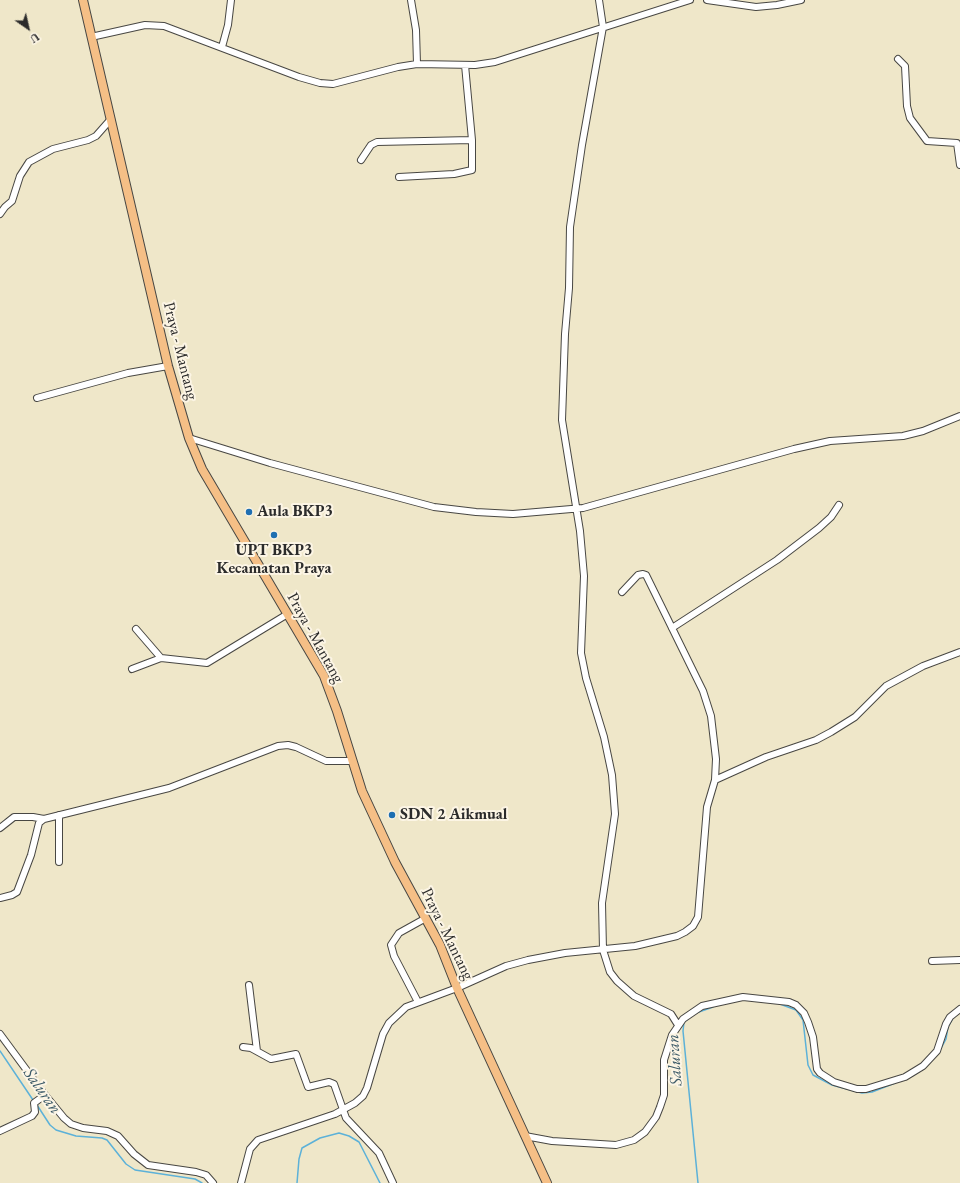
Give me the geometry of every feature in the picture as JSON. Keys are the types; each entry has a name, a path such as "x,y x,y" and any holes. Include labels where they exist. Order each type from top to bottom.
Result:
{"main road":[{"name":"Praya - Mantang","path":"83,0 168,366 189,438 202,469 286,615 324,676 365,798 396,862 440,945 458,988 547,1183"}],"street":[{"path":"222,47 228,25 231,0"},
{"path":"411,0 416,30 417,64"},
{"path":"599,0 603,27 582,145 570,232 569,288 561,408 584,576 581,653 609,760 612,776 615,814 602,903 603,950 610,972 621,985 634,996 671,1014 678,1025"},
{"path":"665,0 666,7"},
{"path":"91,37 150,24 174,30 222,47 299,77 330,84 398,66 417,64 465,65 495,62 690,0"},
{"path":"707,0 756,7 778,5 801,0"},
{"path":"755,0 756,7"},
{"path":"898,60 904,66 906,106 910,118 927,141 957,143 960,165"},
{"path":"399,177 454,174 471,171 473,168 465,65"},
{"path":"0,214 4,207 12,201 20,176 29,162 52,149 88,140 96,136 111,119"},
{"path":"361,160 371,145 377,142 472,140"},
{"path":"37,398 128,373 168,366"},
{"path":"189,438 227,451 434,507 476,512 513,514 575,508 629,496 717,469 794,449 837,440 903,436 922,431 960,416"},
{"path":"672,628 783,556 819,528 831,517 839,505"},
{"path":"240,1183 250,1149 258,1140 342,1110 363,1096 367,1088 383,1034 389,1023 406,1007 458,988 506,966 565,953 635,946 670,938 685,932 693,926 698,917 707,808 715,780 715,741 708,704 646,575 638,575 622,592"},
{"path":"132,669 161,658 199,663 210,662 286,615"},
{"path":"136,629 161,658"},
{"path":"715,780 766,757 816,740 855,717 886,686 923,666 960,652"},
{"path":"0,828 14,817 33,817 44,819 169,788 278,746 288,745 296,747 326,761 352,761"},
{"path":"59,815 59,862"},
{"path":"0,898 17,892 31,856 39,824 44,819"},
{"path":"418,1002 394,956 391,945 399,932 426,918"},
{"path":"932,961 960,960"},
{"path":"249,985 257,1051"},
{"path":"527,1139 616,1145 634,1140 645,1132 656,1117 664,1095 664,1060 666,1050 678,1025 688,1014 702,1006 743,996 789,1002 801,1009 808,1022 813,1037 817,1069 820,1073 834,1082 857,1089 866,1089 905,1077 923,1066 937,1051 946,1024 950,1017 960,1009"},
{"path":"0,1034 43,1097 71,1124 83,1128 107,1131 118,1136 134,1154 148,1164 196,1172 206,1175 213,1183"},
{"path":"242,1047 257,1051 271,1059 296,1054 306,1085 310,1087 331,1082 334,1084 342,1110 352,1126 372,1143 379,1153 393,1183"},
{"path":"0,1132 32,1116 35,1112 34,1103 43,1097"}],"waterway":[{"name":"Saluran","path":"780,1004 796,1010 803,1020 808,1065 813,1075 832,1085 862,1093 872,1092 895,1083"},
{"name":"Saluran","path":"696,1013 713,1007"},
{"name":"Saluran","path":"926,1066 938,1054 946,1039 948,1027 953,1018"},
{"name":"Saluran","path":"688,1019 684,1022 683,1031 698,1183"},
{"name":"Saluran","path":"0,1051 33,1100"},
{"name":"Saluran","path":"912,1076 920,1071"},
{"name":"Saluran","path":"37,1105 50,1125 56,1130 76,1136 102,1138 107,1140 126,1164 135,1170 195,1179 202,1183"},
{"name":"Saluran","path":"297,1183 299,1159 302,1148 320,1138 339,1133 349,1136 359,1142 380,1183"}],"place":[{"name":"Aula BKP3","path":"249,512"},
{"name":"UPT BKP3 Kecamatan Praya","path":"274,535"},
{"name":"SDN 2 Aikmual","path":"392,815"}]}
